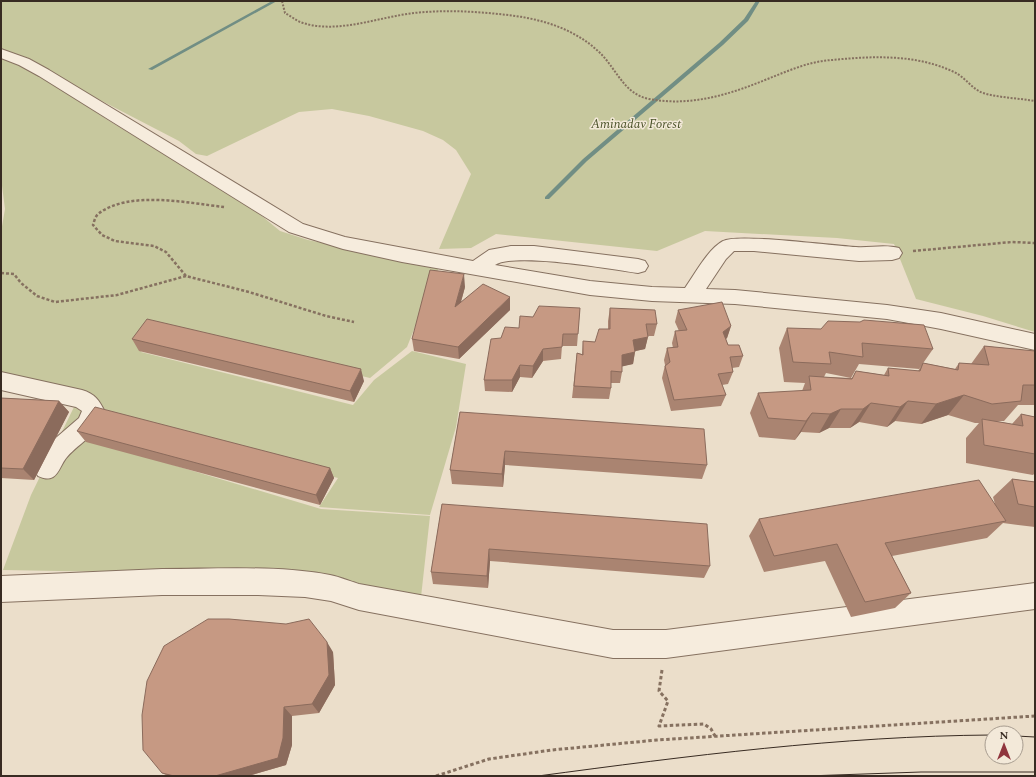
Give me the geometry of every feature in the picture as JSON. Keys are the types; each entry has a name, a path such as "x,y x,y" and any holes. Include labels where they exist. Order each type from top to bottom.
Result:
{"street":[{"path":"1,53 24,62 44,73 296,228 343,243 590,288 691,296 735,297 887,312 941,321 1035,342"},
{"path":"691,296 719,254 730,245 754,245 859,254 892,253"},
{"path":"476,268 496,255 511,253 534,253 638,266"},
{"path":"1,381 82,399 89,402 92,407 93,413 88,424 59,448 46,469"},
{"path":"1,590 162,582 258,582 305,584 331,588 359,597 613,644 666,644 1035,596"}],"path":[{"path":"282,1 285,13 302,22 320,25 348,24 431,11 486,13 522,18 556,26 585,40 606,58 628,89 643,98 664,101 685,101 724,95 778,74 828,60 885,56 905,57 936,65 964,77 974,88 983,93 1035,101"},
{"path":"186,276 166,252 154,246 115,241 102,235 93,225 97,216 113,206 135,200 153,199 230,208"},
{"path":"892,253 1012,242 1035,243"},
{"path":"1,273 14,274 21,283 37,296 55,302 117,295 186,276 249,292 326,316 354,322"},
{"path":"666,644 659,691 668,701 659,726 704,724 711,729 715,736"},
{"path":"436,776 488,759 552,750 715,736 1035,716"}],"green space":[{"name":"Aminadav Forest","path":"1,1 1035,1 1035,332 983,316 916,299 894,244 837,238 705,231 657,251 496,234 471,248 439,249 471,174 456,150 443,140 423,131 369,116 332,109 299,112 207,156 196,154 179,141 73,86 31,59 1,49"},
{"path":"1,59 22,64 111,122 251,207 280,231 308,240 439,267 407,347 370,378 155,327 141,352 353,405 374,380 412,351 466,364 456,427 430,515 319,507 338,478 102,418 86,439 321,509 430,516 420,606 336,576 3,570 31,495 74,407 1,389 1,232 5,209 1,178"}],"building":[{"path":"430,270 464,274 455,307 483,284 510,297 458,347 412,339"},
{"path":"722,302 731,326 723,332 728,345 739,345 743,356 730,357 733,372 718,374 726,395 674,400 665,366 670,362 667,348 678,347 675,331 687,330 678,310"},
{"path":"539,306 580,308 578,334 563,334 562,347 543,349 533,366 520,365 512,380 484,380 491,339 501,338 505,327 519,328 520,316 533,317"},
{"path":"610,308 655,310 657,324 646,324 648,337 633,340 635,352 622,355 622,372 611,371 611,388 574,386 577,353 583,355 583,341 595,342 599,329 610,329"},
{"path":"147,319 361,369 350,391 132,339"},
{"path":"864,320 924,325 933,349 862,343 863,357 829,352 831,364 793,362 787,328 821,329 828,321 860,322"},
{"path":"984,346 1035,351 1035,385 1023,385 1021,401 992,404 964,395 936,404 908,401 900,407 871,403 863,409 841,409 830,414 812,413 806,421 768,418 758,393 811,390 809,376 852,379 856,371 889,376 888,368 920,371 923,363 958,370 959,363 989,365"},
{"path":"1,398 59,401 23,469 1,468"},
{"path":"95,407 330,468 316,495 77,431"},
{"path":"460,412 704,429 707,465 505,451 502,474 450,470"},
{"path":"1021,414 1035,417 1035,454 984,445 982,419 1023,426"},
{"path":"1012,479 1035,482 1035,507 1018,504"},
{"path":"979,480 1006,521 885,543 911,593 865,602 837,544 774,556 759,519"},
{"path":"442,504 707,524 710,566 489,549 487,576 431,572"},
{"path":"208,619 229,619 286,624 309,619 327,642 329,675 312,704 284,707 283,738 278,758 215,776 174,776 162,773 143,750 142,715 147,681 164,646"}],"waterway":[{"path":"150,69 275,1"},
{"path":"547,198 585,160 721,44 746,20 758,1"}],"tram line":[{"path":"538,776 764,748 878,739 984,735"},
{"path":"1024,736 1035,737"},
{"path":"807,776 921,772 1035,772"}]}
